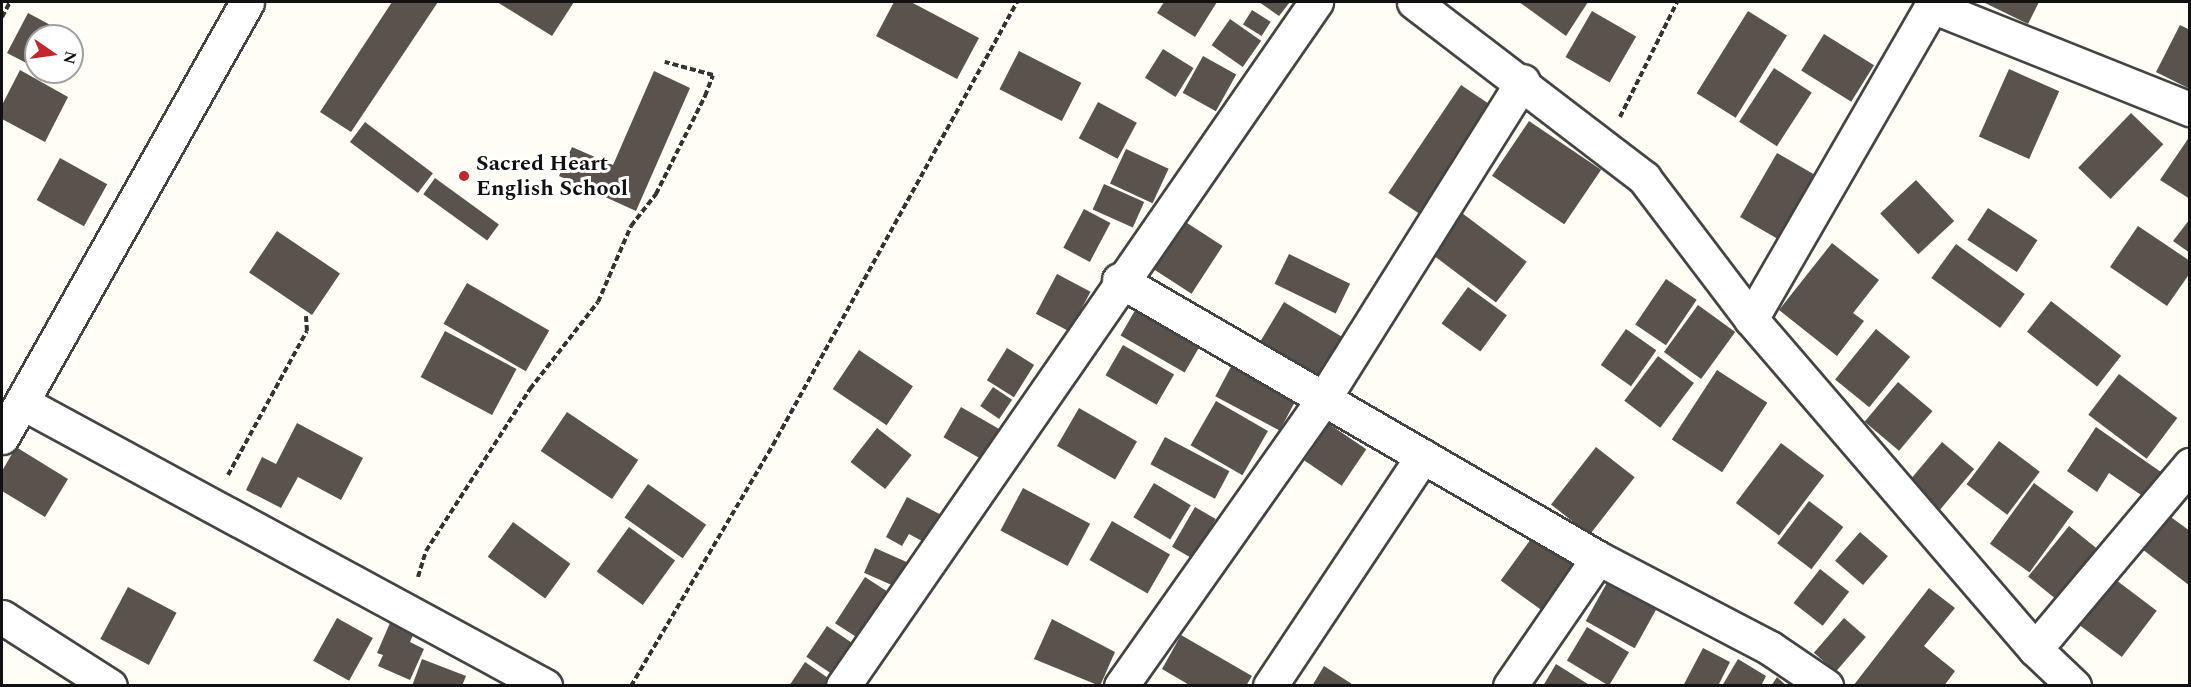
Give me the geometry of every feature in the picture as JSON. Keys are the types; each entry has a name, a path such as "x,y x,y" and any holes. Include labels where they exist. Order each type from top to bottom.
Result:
{"street":[{"path":"2,436 23,403 247,2"},
{"path":"843,686 1119,280 1316,2"},
{"path":"1414,2 1523,81 1606,145 1644,178 1751,319 2035,649 2074,686"},
{"path":"1751,319 1933,4 2190,109"},
{"path":"1121,686 1324,398 1523,81"},
{"path":"1119,280 1598,558 1770,648 1826,686"},
{"path":"23,403 407,609 545,686"},
{"path":"1270,686 1423,456"},
{"path":"2035,649 2190,465"},
{"path":"1510,686 1598,558"},
{"path":"2,617 110,686"}],"path":[{"path":"2,17 10,2"},
{"path":"631,686 784,424 1017,2"},
{"path":"1606,145 1677,2"},
{"path":"407,609 426,550 530,389 598,302 631,226 656,194 705,96 713,75 665,62"},
{"path":"212,505 307,331 306,316"}],"building":[{"path":"392,2 438,2 351,132 320,112"},
{"path":"497,2 574,2 552,36"},
{"path":"894,2 911,2 979,38 957,79 876,36"},
{"path":"1164,2 1217,2 1195,37 1157,13"},
{"path":"1259,2 1290,2 1279,16"},
{"path":"1519,2 1588,2 1566,36"},
{"path":"1983,2 2039,2 2028,24"},
{"path":"1252,10 1271,22 1262,36 1243,24"},
{"path":"1592,11 1636,36 1610,82 1566,57"},
{"path":"1748,11 1787,35 1736,118 1697,93"},
{"path":"28,13 49,24 24,24 24,62 7,53"},
{"path":"1230,19 1261,41 1243,67 1212,45"},
{"path":"2180,25 2190,30 2190,89 2156,72"},
{"path":"1824,34 1874,65 1851,102 1801,70"},
{"path":"1163,49 1194,68 1176,97 1145,78"},
{"path":"1019,51 1081,83 1062,121 999,89"},
{"path":"1203,56 1236,74 1216,111 1183,93"},
{"path":"1774,68 1812,93 1777,146 1739,122"},
{"path":"2009,69 2059,91 2029,159 1979,137"},
{"path":"20,70 24,72 24,84 45,84 68,97 45,142 2,119 2,105"},
{"path":"654,71 690,88 636,211 559,176 572,147 613,165"},
{"path":"1461,85 1496,108 1423,216 1388,193"},
{"path":"1098,102 1137,123 1118,159 1079,138"},
{"path":"2131,113 2163,144 2111,199 2078,168"},
{"path":"1529,121 1601,170 1564,224 1492,176"},
{"path":"365,122 433,173 418,193 350,142"},
{"path":"2190,136 2190,199 2160,180"},
{"path":"1126,149 1169,169 1153,203 1110,183"},
{"path":"1777,153 1819,177 1782,241 1740,217"},
{"path":"60,158 107,184 84,226 37,200"},
{"path":"435,178 499,224 487,241 423,194"},
{"path":"1916,180 1954,221 1918,254 1880,213"},
{"path":"1104,184 1144,202 1133,227 1093,210"},
{"path":"1988,208 2037,240 2017,272 1967,240"},
{"path":"1084,209 1110,223 1090,262 1063,248"},
{"path":"1458,210 1527,262 1496,302 1427,251"},
{"path":"2190,219 2190,253 2173,241"},
{"path":"1184,221 1223,246 1192,294 1153,269"},
{"path":"2138,226 2190,261 2190,273 2167,306 2110,267"},
{"path":"277,231 340,273 312,315 249,272"},
{"path":"1832,243 1879,280 1853,313 1864,321 1837,356 1779,310"},
{"path":"1956,244 2025,294 2000,328 1931,278"},
{"path":"1289,254 1350,284 1336,313 1275,284"},
{"path":"1057,274 1091,292 1069,332 1036,314"},
{"path":"1666,279 1697,300 1666,345 1635,325"},
{"path":"467,283 549,330 526,371 444,324"},
{"path":"1468,287 1507,315 1480,352 1442,323"},
{"path":"2051,301 2121,356 2097,387 2027,332"},
{"path":"1284,302 1346,339 1322,379 1260,341"},
{"path":"1698,305 1735,332 1701,379 1664,352"},
{"path":"1137,307 1201,344 1185,373 1120,336"},
{"path":"1626,329 1656,350 1631,386 1601,365"},
{"path":"1876,329 1910,357 1869,407 1835,380"},
{"path":"445,331 517,369 492,415 421,377"},
{"path":"1123,345 1174,374 1157,405 1106,375"},
{"path":"1007,348 1034,365 1014,397 987,380"},
{"path":"859,350 913,386 887,425 833,389"},
{"path":"1658,356 1694,383 1660,428 1624,401"},
{"path":"1234,361 1298,395 1280,431 1215,396"},
{"path":"1717,370 1767,403 1722,472 1672,440"},
{"path":"2119,374 2177,418 2147,459 2088,415"},
{"path":"1898,382 1932,411 1899,451 1865,422"},
{"path":"993,387 1012,400 999,419 980,406"},
{"path":"1216,401 1268,431 1242,475 1190,445"},
{"path":"961,407 1005,432 988,463 944,437"},
{"path":"1079,408 1137,442 1115,480 1057,446"},
{"path":"567,412 638,460 612,499 541,451"},
{"path":"297,423 363,458 341,500 298,477 281,508 246,490 262,457 276,464"},
{"path":"1329,424 1366,449 1342,486 1304,460"},
{"path":"2096,427 2161,472 2144,497 2109,473 2097,492 2067,471"},
{"path":"877,428 912,455 885,489 851,462"},
{"path":"1165,437 1229,471 1215,499 1150,464"},
{"path":"1999,441 2040,472 2007,515 1967,484"},
{"path":"1942,442 1974,469 1939,510 1907,483"},
{"path":"1781,443 1824,475 1779,535 1736,503"},
{"path":"16,447 68,479 45,517 2,491 2,471"},
{"path":"1596,447 1635,477 1590,535 1551,505"},
{"path":"1154,483 1191,505 1170,539 1133,517"},
{"path":"2034,483 2074,512 2030,572 1990,544"},
{"path":"648,484 706,525 683,558 624,518"},
{"path":"1023,488 1090,524 1068,566 1000,530"},
{"path":"907,497 949,519 935,548 909,534 902,546 886,537"},
{"path":"1809,501 1843,527 1811,569 1777,543"},
{"path":"1195,507 1216,519 1193,559 1172,547"},
{"path":"2168,515 2190,531 2190,586 2142,549"},
{"path":"1112,521 1170,554 1148,593 1090,560"},
{"path":"513,522 570,564 545,599 488,557"},
{"path":"2069,526 2096,548 2055,599 2028,577"},
{"path":"629,527 675,561 643,605 597,571"},
{"path":"1536,532 1578,563 1543,611 1501,581"},
{"path":"1860,532 1888,556 1863,585 1835,561"},
{"path":"875,548 913,565 902,590 864,573"},
{"path":"1820,569 1849,592 1823,626 1794,603"},
{"path":"865,577 896,597 866,643 835,623"},
{"path":"2112,577 2157,611 2122,657 2077,623"},
{"path":"1609,579 1658,606 1635,648 1586,621"},
{"path":"128,587 177,613 149,665 100,639"},
{"path":"1929,588 1955,608 1924,646 1955,671 1944,686 1853,686"},
{"path":"393,616 417,626 410,642 424,649 410,680 378,666 383,655 377,653"},
{"path":"337,618 373,638 349,681 313,661"},
{"path":"1844,618 1866,637 1836,672 1814,653"},
{"path":"1052,619 1115,652 1100,686 1034,659"},
{"path":"827,626 855,645 834,676 806,657"},
{"path":"1587,627 1629,652 1609,686 1567,660"},
{"path":"1181,635 1252,676 1246,686 1191,686 1162,669"},
{"path":"1703,648 1730,662 1718,686 1683,686"},
{"path":"422,659 466,676 462,686 412,686"},
{"path":"1738,659 1766,676 1761,686 1722,686"},
{"path":"805,662 831,680 827,686 789,686"},
{"path":"1556,664 1591,686 1543,686"},
{"path":"1324,666 1355,686 1312,686"},
{"path":"1777,677 1787,686 1771,686"}],"place":[{"name":"Sacred Heart English School","path":"464,176"}]}
